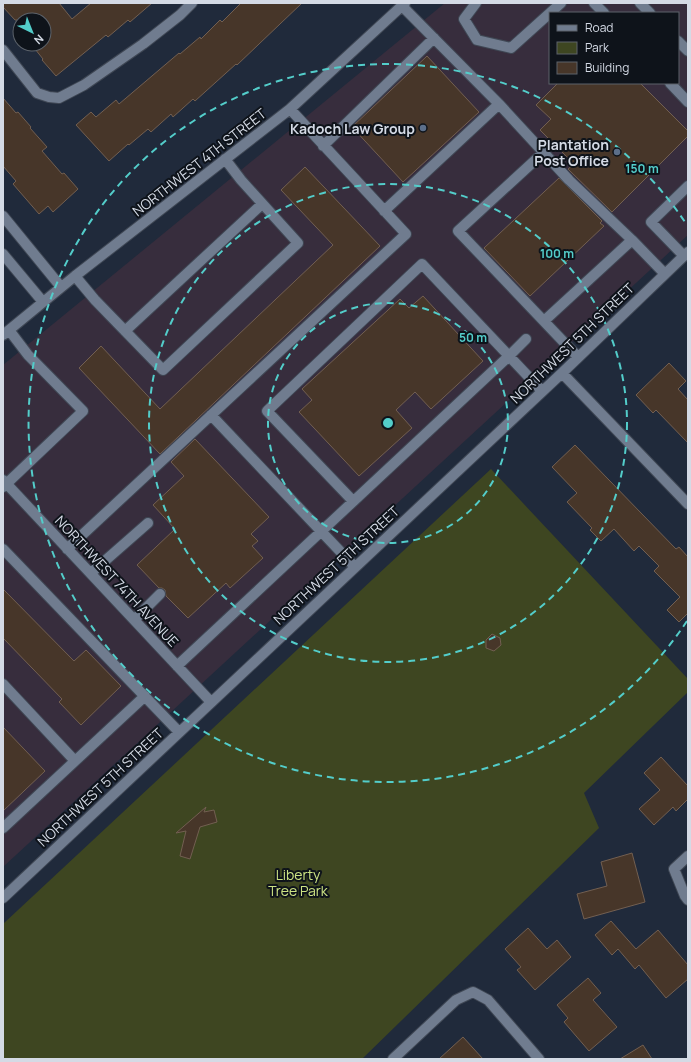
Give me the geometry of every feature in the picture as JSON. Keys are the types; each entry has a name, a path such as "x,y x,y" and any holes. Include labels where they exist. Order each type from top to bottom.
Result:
{"street":[{"path":"3,50 37,93 49,97 59,98 84,85 143,44 180,15 192,3"},
{"path":"476,3 464,19 477,40 511,48 549,14"},
{"path":"551,12 561,3"},
{"path":"594,3 603,12"},
{"path":"640,3 649,12"},
{"path":"404,4 434,38 499,104 569,180 632,240 665,274"},
{"name":"NORTHWEST 4TH STREET","path":"6,333 61,287 290,109 404,4"},
{"path":"323,146 434,38"},
{"path":"679,42 688,51"},
{"path":"671,84 688,102"},
{"path":"384,211 499,104"},
{"path":"67,549 406,234 290,109"},
{"path":"543,152 458,231 578,357"},
{"path":"75,276 95,300 163,370 298,243 241,180 226,159"},
{"path":"686,254 651,222 688,186"},
{"path":"125,331 262,204"},
{"path":"3,216 61,287"},
{"path":"544,321 632,240"},
{"path":"3,254 43,302"},
{"name":"NORTHWEST 5TH STREET","path":"5,891 179,732 562,373 686,254"},
{"path":"353,501 267,411 422,264 542,391"},
{"path":"4,484 83,411 6,333"},
{"path":"177,666 526,339"},
{"path":"562,373 688,504"},
{"path":"211,415 355,567"},
{"name":"NORTHWEST 74TH AVENUE","path":"4,484 211,702"},
{"path":"91,574 148,523"},
{"path":"3,549 179,732"},
{"path":"134,620 160,594"},
{"path":"5,691 75,761"},
{"path":"3,828 145,696"},
{"path":"688,856 674,869 688,900"},
{"path":"393,1059 456,1000 473,992 488,1000 539,1059"}],"shaded area":[{"path":"445,3 688,3 688,235 3,867 3,365"}],"green space":[{"name":"Liberty Tree Park","path":"491,469 688,679 688,692 584,793 599,828 362,1059 5,1059 3,1057 3,924"}],"building":[{"path":"3,3 59,3 72,19 91,3 152,3 130,22 128,20 108,37 106,35 56,76 42,60 43,59 37,52 52,52 52,12 12,12 12,17 3,7"},
{"path":"241,3 302,3 237,65 236,64 195,101 193,99 173,117 171,114 151,132 148,129 109,161 76,125 91,112 96,117 116,100 119,104 179,53 180,54 200,37 201,39 220,20 222,22"},
{"path":"427,56 479,112 403,182 352,127"},
{"name":"Plantation Post Office","path":"557,84 641,84 688,131 688,136 612,212 568,169 574,164 540,130 551,119 536,105"},
{"path":"3,98 16,113 18,112 47,147 42,151 62,174 64,173 78,189 53,212 48,206 39,214 13,184 16,181 3,166"},
{"path":"305,167 380,246 160,454 79,368 101,346 160,409 333,245 281,190"},
{"path":"559,178 602,221 600,223 604,226 530,296 484,248"},
{"path":"423,296 483,361 431,409 415,392 396,410 412,428 359,476 299,412 312,400 302,389 400,299 409,308"},
{"path":"669,363 686,381 678,389 688,400 688,443 656,410 653,413 636,395"},
{"path":"195,439 269,517 251,534 258,541 252,546 263,558 230,588 226,583 188,618 166,596 165,590 159,588 137,565 175,529 153,505 184,476 171,462"},
{"path":"575,445 676,549 679,547 688,557 688,613 679,622 667,610 680,597 654,571 659,566 639,546 634,551 614,529 601,541 590,530 592,528 567,502 577,493 552,467"},
{"path":"3,589 74,661 86,650 121,686 81,725 59,702 62,699 3,638"},
{"path":"492,634 500,638 501,645 494,651 486,648 486,640"},
{"path":"3,727 45,771 3,811"},
{"path":"661,757 688,786 688,799 676,811 673,807 654,825 639,809 660,790 644,773"},
{"path":"206,807 204,812 214,810 217,822 200,827 190,859 180,856 186,831 176,833"},
{"path":"632,853 645,902 584,919 577,894 607,886 601,862"},
{"path":"611,921 636,949 658,930 688,965 688,979 666,998 639,965 635,969 618,949 612,955 595,935"},
{"path":"528,928 547,949 557,940 571,957 535,990 517,970 521,967 505,949"},
{"path":"588,978 601,993 593,1000 617,1027 589,1051 564,1022 568,1018 557,1005"},
{"path":"463,1037 483,1059 439,1059"},
{"path":"643,1045 652,1059 620,1059"}],"place":[{"name":"Kadoch Law Group","path":"423,128"},
{"name":"Plantation Post Office","path":"617,152"}]}
